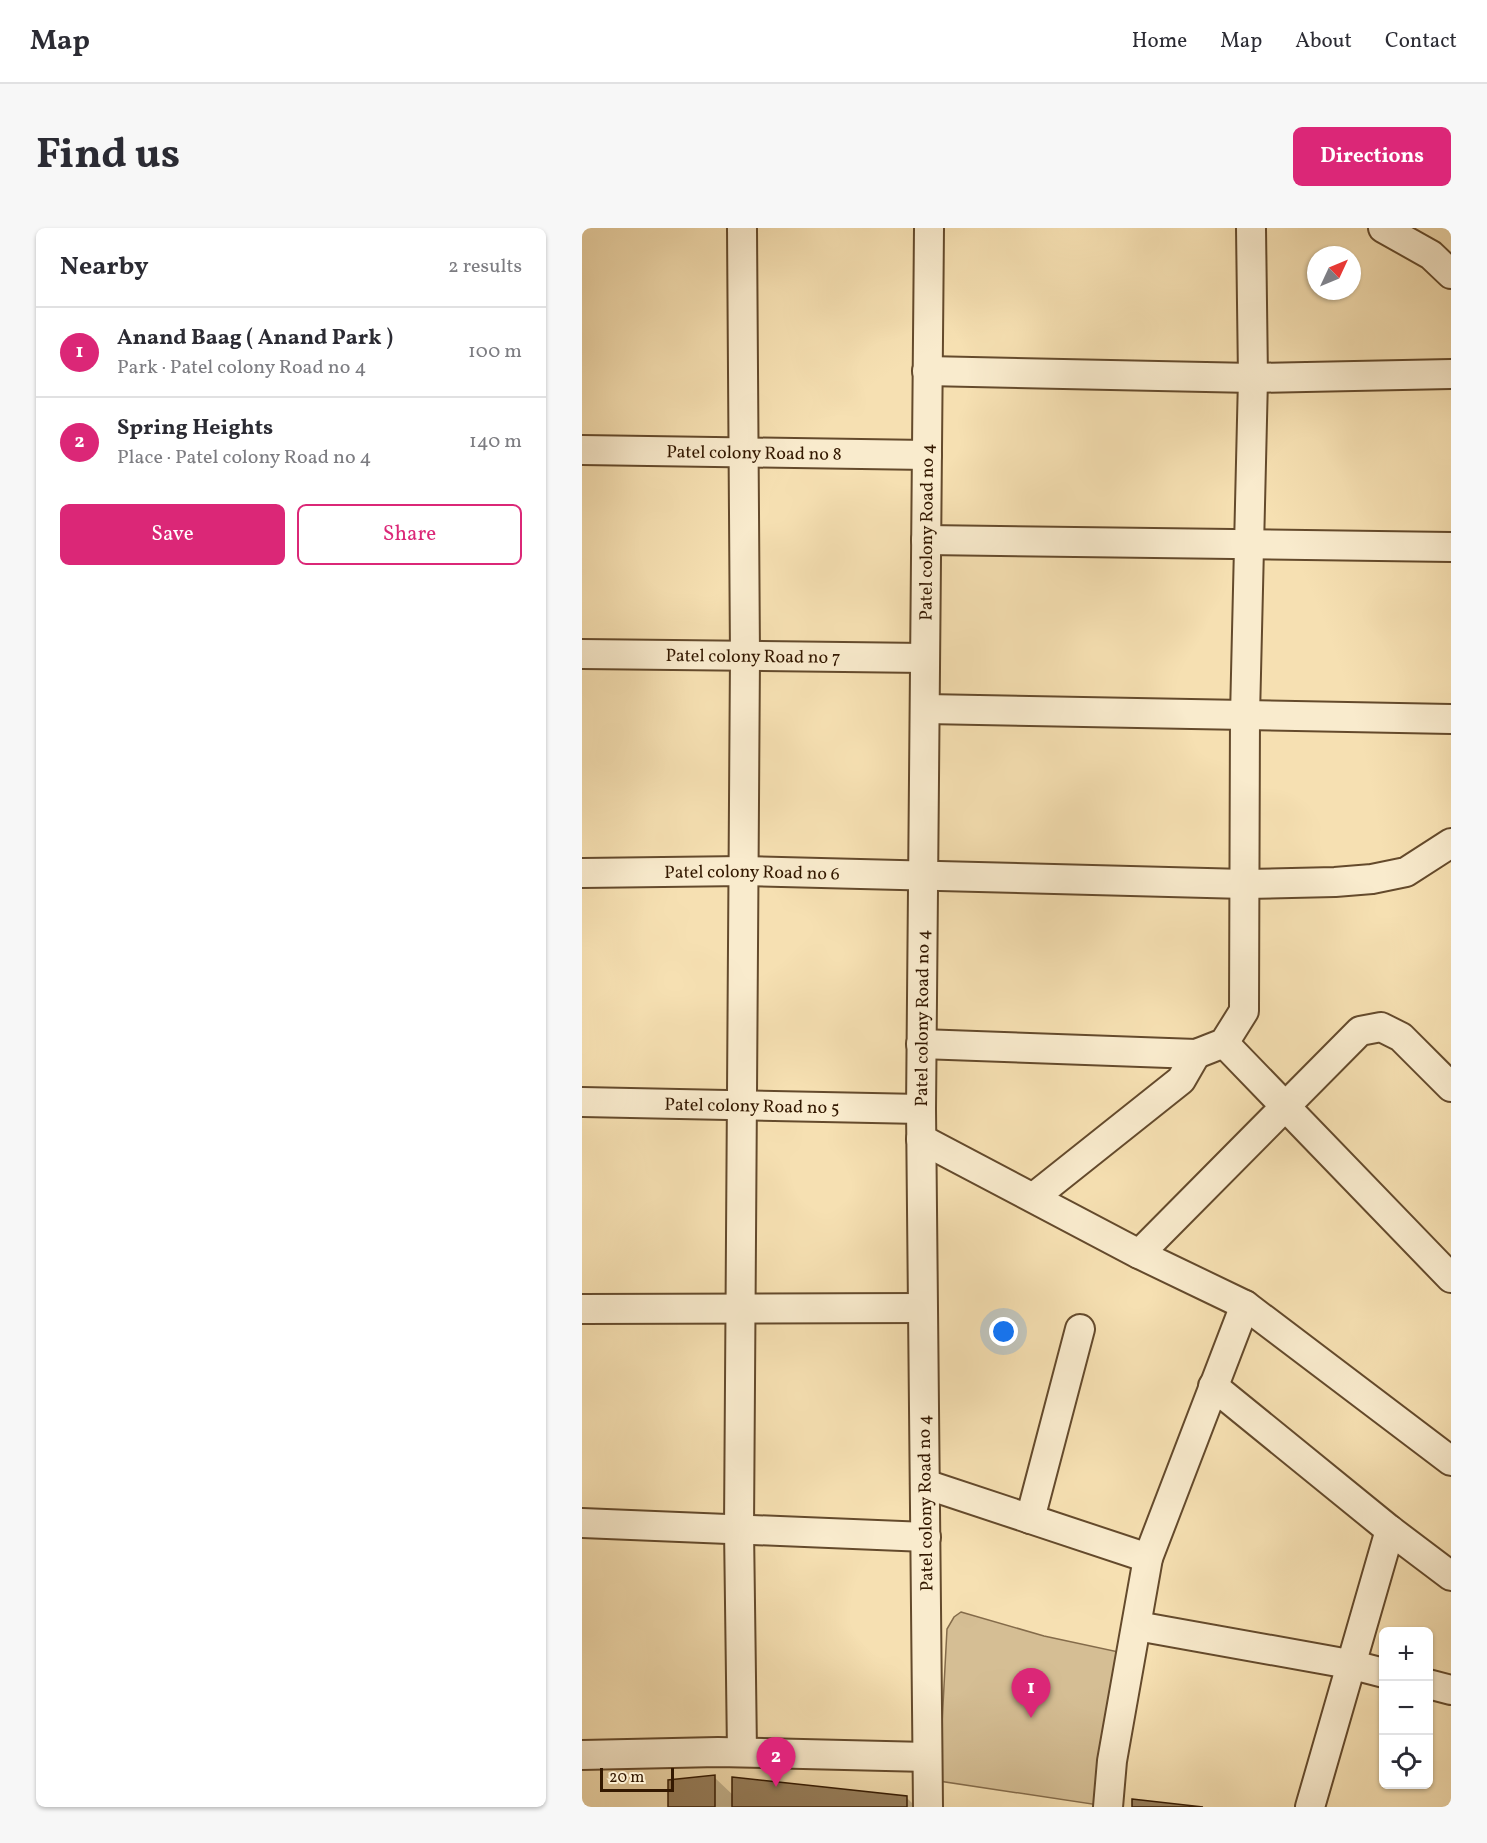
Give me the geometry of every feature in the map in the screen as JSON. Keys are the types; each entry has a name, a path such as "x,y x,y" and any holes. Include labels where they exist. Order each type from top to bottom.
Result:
{"street":[{"path":"742,228 745,656 739,1529 742,1752"},
{"name":"Patel colony Road no 4","path":"927,1807 921,1044 929,228"},
{"path":"921,1044 1196,1054 1224,1042 1244,1011 1245,716 1253,378 1251,228"},
{"path":"1383,228 1431,241 1451,274"},
{"path":"927,371 1253,378 1451,374"},
{"name":"Patel colony Road no 8","path":"582,450 927,455"},
{"path":"926,540 1451,547"},
{"name":"Patel colony Road no 7","path":"582,654 925,658"},
{"path":"926,709 1451,719"},
{"name":"Patel colony Road no 6","path":"582,873 744,871 1245,884 1372,879 1406,872 1451,843"},
{"path":"1139,1254 1360,1031 1381,1027 1401,1037 1451,1087"},
{"path":"1224,1042 1451,1278"},
{"path":"1034,1197 1181,1080 1196,1054"},
{"name":"Patel colony Road no 5","path":"582,1102 921,1109"},
{"path":"921,1139 1139,1254 1245,1305 1451,1461"},
{"path":"1108,1807 1112,1761 1148,1558 1245,1305"},
{"path":"582,1309 922,1308"},
{"path":"1030,1519 1080,1329"},
{"path":"1213,1386 1390,1530 1451,1576"},
{"path":"925,1484 1148,1558"},
{"path":"582,1523 926,1536"},
{"path":"1310,1807 1349,1664 1390,1530"},
{"path":"1137,1626 1349,1664 1379,1672"},
{"path":"1433,1685 1451,1690"},
{"path":"582,1755 742,1752 927,1757"}],"shaded area":[{"path":"961,1612 1044,1636 1128,1654 1105,1806 939,1781 947,1629 954,1617"}],"building":[{"path":"715,1775 715,1807 668,1807 668,1780"},
{"path":"732,1777 907,1796 907,1807 732,1807"},
{"path":"1132,1799 1203,1807 1132,1807"}],"place":[{"name":"Anand Baag ( Anand Park )","path":"1031,1718"},
{"name":"Spring Heights","path":"776,1787"}]}
